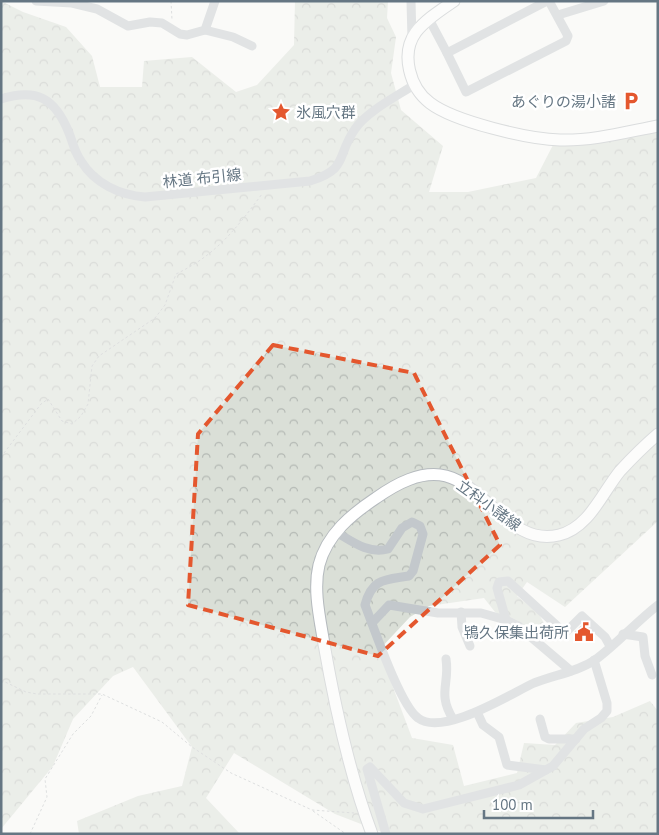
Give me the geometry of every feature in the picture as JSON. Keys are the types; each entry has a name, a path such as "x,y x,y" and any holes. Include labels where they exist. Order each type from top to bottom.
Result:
{"main road":[{"path":"454,1 429,19 412,39 408,56 414,85 422,96 440,109 510,132 561,140 590,138 658,126"},
{"name":"立科小諸線","path":"372,834 364,813 332,686 317,587 320,563 336,532 346,519 385,492 421,475 436,474 462,482 516,527 538,536 561,535 586,519 620,472 641,448 657,436"}],"street":[{"path":"36,1 72,3 97,9 128,26 150,22 162,23 180,34 187,35 205,30 233,37 252,46"},
{"path":"205,30 215,1"},
{"path":"411,1 412,39"},
{"path":"429,19 446,53 466,92 566,41 568,36 558,15 548,1 446,53"},
{"path":"558,15 604,1"},
{"name":"林道 布引線","path":"1,99 27,93 42,97 54,108 65,124 81,162 103,185 130,196 145,197 310,181 332,172 338,165 355,128 414,85"},
{"path":"336,532 362,548 377,552 388,549 402,528 412,522 420,526 423,534 419,553 409,576 379,581 369,590 365,605 401,695 411,711 419,719 430,722 453,719 477,712 499,703 534,683 571,672 594,660 658,605"},
{"path":"506,620 497,588 498,582 508,581 565,632 582,616 605,637 610,646"},
{"path":"372,623 389,605 438,612 481,613 506,620 518,626 571,672"},
{"path":"461,612 462,627 470,646"},
{"path":"623,634 643,638 645,656 652,675"},
{"path":"446,659 448,676 443,685 447,709 453,719"},
{"path":"386,834 367,769 370,767 404,803 423,809 519,786 553,766 576,739 607,711 607,703 594,660"},
{"path":"477,712 483,725 499,737 508,765 546,770"},
{"path":"540,720 544,737 549,739 576,739"}],"path":[{"path":"171,1 172,28"},
{"path":"1,457 41,404 48,399 62,421 72,424 81,416 88,404 92,366 100,356 155,318 165,305 176,274 208,256 240,222 269,185"},
{"path":"1,680 26,692 37,694 102,694 162,722 192,747 231,772 310,809 346,834"},
{"path":"30,834 47,797 45,779 73,734 91,716 102,694"},
{"path":"310,809 364,813"}],"highlighted area":[{"path":"273,345 414,373 500,545 378,656 188,605 198,434"}],"green space":[{"path":"1,1 23,12 66,27 92,56 100,87 142,87 144,61 192,57 236,92 257,85 294,45 295,1 388,1 387,18 396,37 391,73 401,110 443,146 429,192 468,192 536,178 553,145 658,129 658,521 565,607 527,582 517,596 539,614 546,627 535,634 495,612 484,598 429,606 410,617 379,650 412,738 453,745 464,786 517,773 524,743 555,745 576,723 613,717 650,701 658,711 658,834 387,834 335,814 234,753 206,798 240,834 79,834 77,821 138,796 182,786 192,747 133,667 113,676 73,719 53,766 1,829"}],"building":[{"name":"鴇久保集出荷所","path":"582,625 593,634 581,643 573,633"}],"place":[{"name":"あぐりの湯小諸","path":"631,101"},
{"name":"氷風穴群","path":"281,112"},
{"name":"鴇久保集出荷所","path":"584,632"}]}
